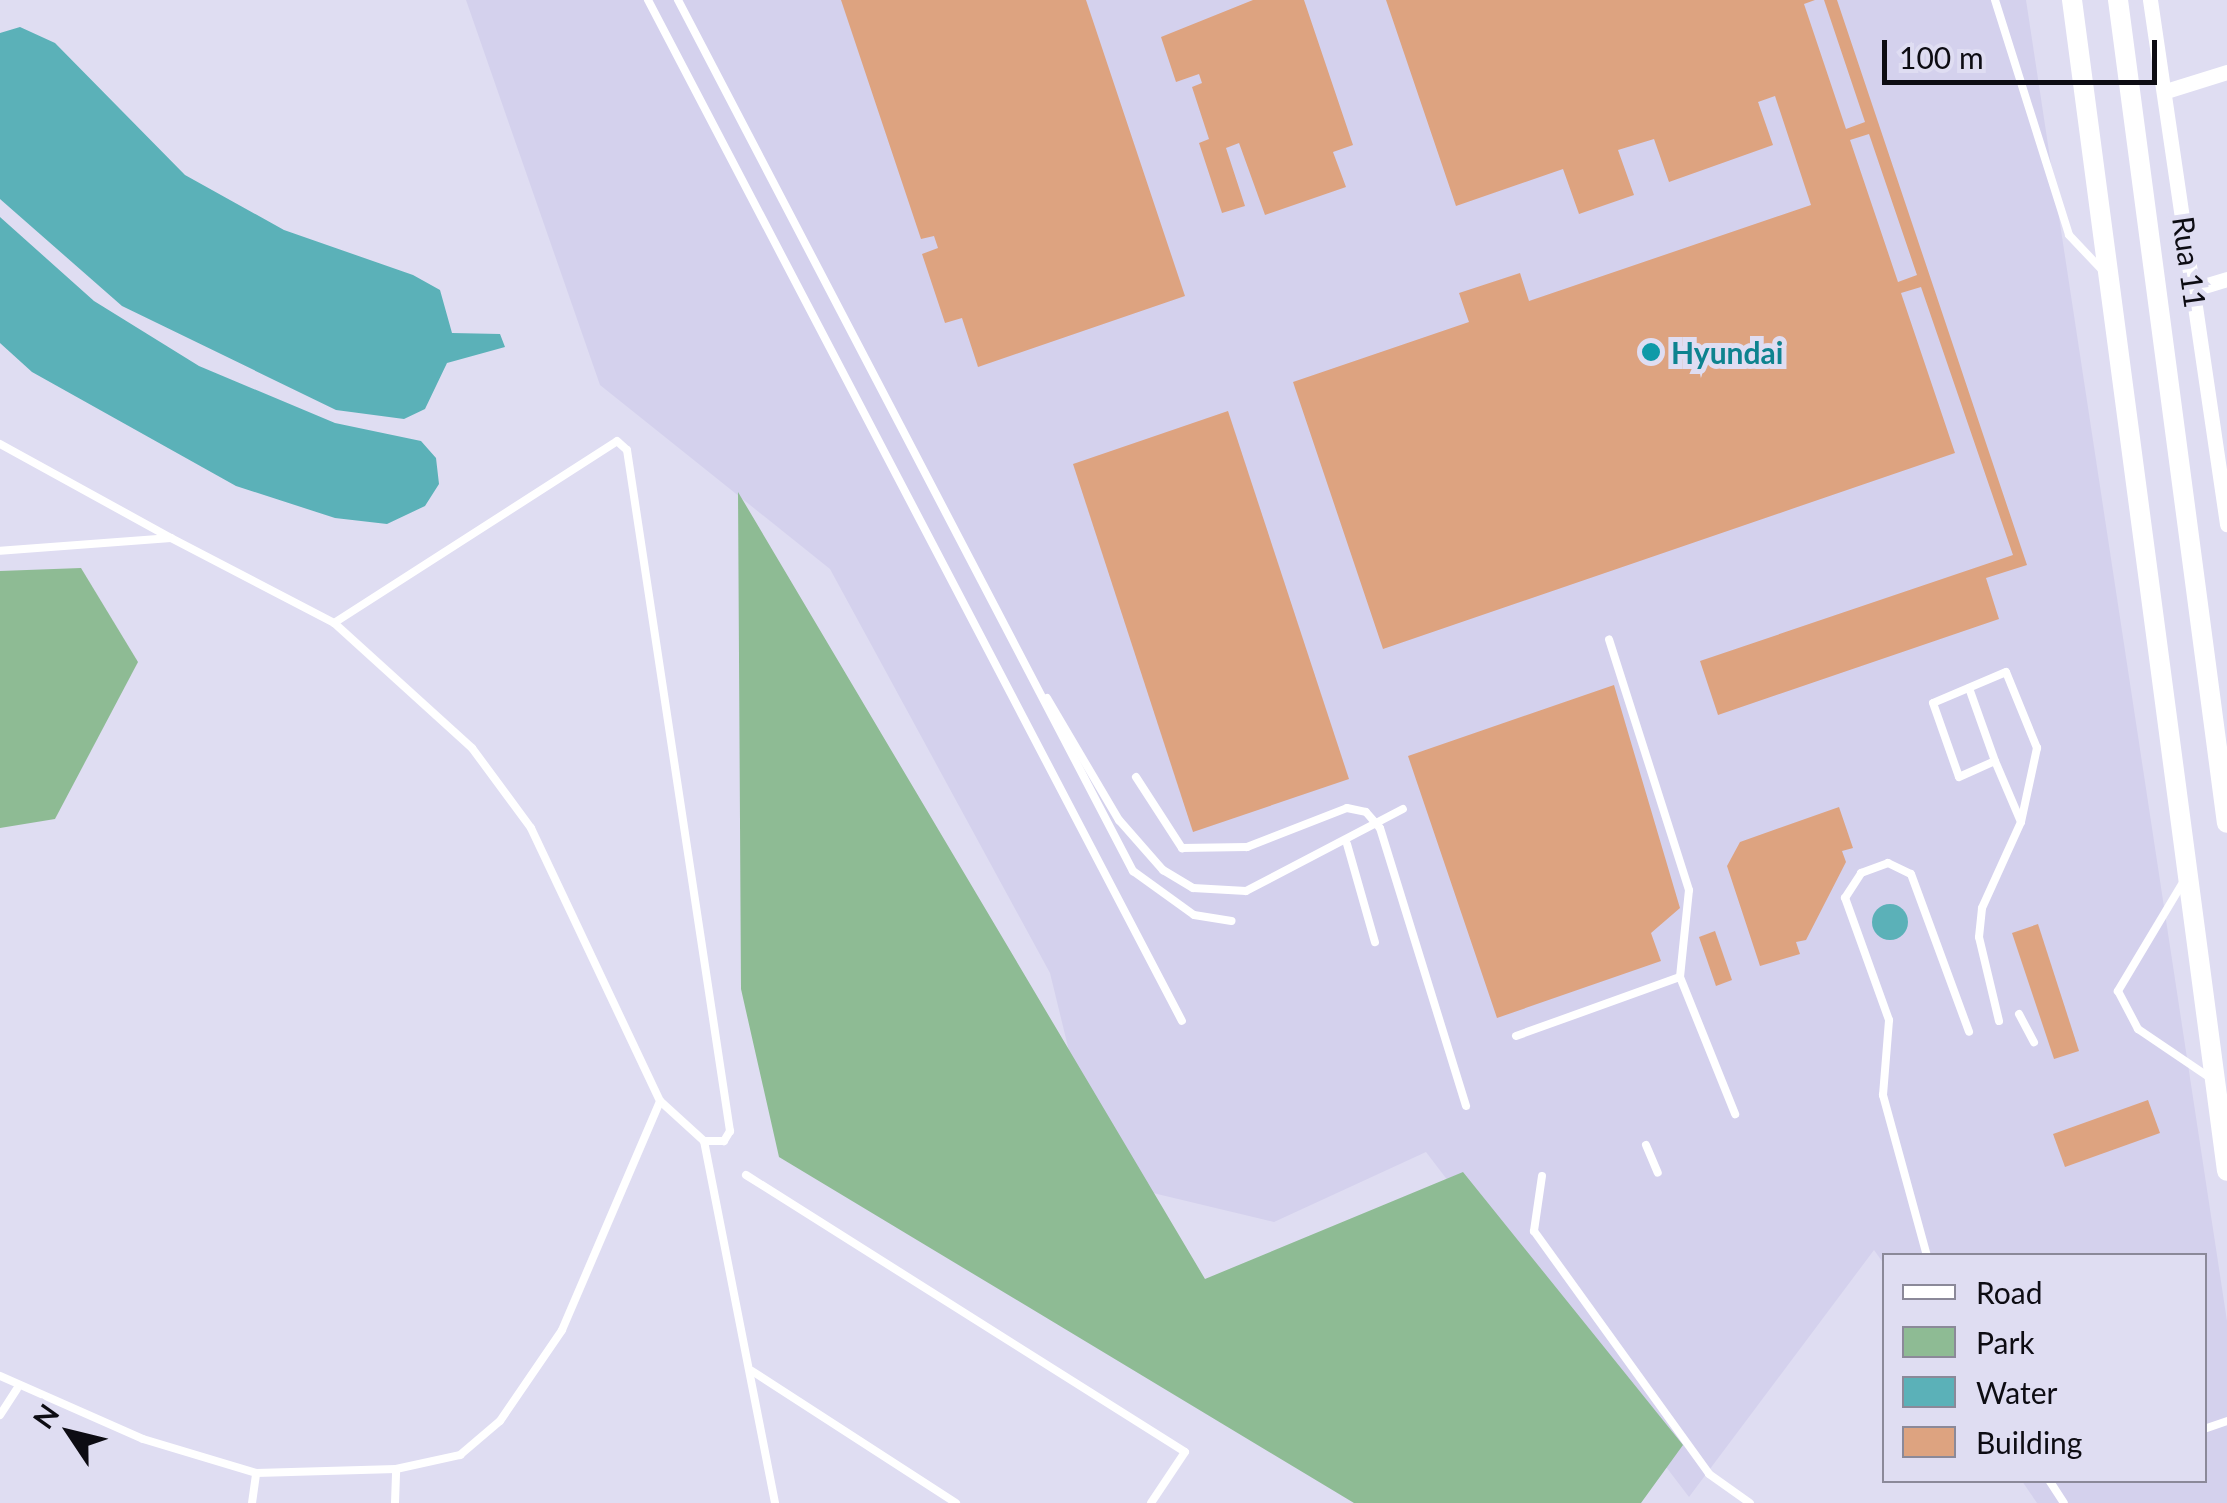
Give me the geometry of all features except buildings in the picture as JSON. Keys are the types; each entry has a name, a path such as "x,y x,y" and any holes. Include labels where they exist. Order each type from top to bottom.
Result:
{"main road":[{"path":"2072,0 2227,1170"},
{"path":"2118,0 2227,823"}],"street":[{"name":"Rua 11","path":"2150,0 2227,524"},
{"path":"2166,92 2227,72"},
{"path":"2194,289 2227,279"}],"lane":[{"path":"648,0 1182,1021"},
{"path":"678,0 1132,870 1194,915 1232,922"},
{"path":"1995,0 2069,235 2106,274"},
{"path":"334,623 617,441 627,450 730,1132 704,1142"},
{"path":"0,444 334,623 472,748 532,828 660,1101 704,1142 775,1503"},
{"path":"0,550 171,538"},
{"path":"1609,639 1689,890 1680,977 1735,1114"},
{"path":"1995,761 1959,777 1933,703 2006,672 2037,748 2020,822 1978,936 2000,1021"},
{"path":"1037,688 1081,744 1119,820 1193,888 1246,891 1380,828 1403,809"},
{"path":"1969,688 2020,822"},
{"path":"1136,778 1182,848 1246,847 1347,808 1380,828 1466,1106"},
{"path":"1347,844 1375,942"},
{"path":"1926,1253 1883,1095 1888,1020 1845,898 1862,873 1888,864 1911,874 1969,1032"},
{"path":"2188,876 2118,991 2138,1029 2216,1082"},
{"path":"1516,1036 1680,977"},
{"path":"2019,1014 2034,1042"},
{"path":"0,1376 18,1389 256,1473 396,1469 460,1455 536,1373 594,1272 618,1182 660,1101"},
{"path":"1646,1145 1658,1173"},
{"path":"746,1175 1185,1452 1151,1503"},
{"path":"1542,1176 1534,1231 1709,1474 1750,1503"},
{"path":"752,1371 956,1503"},
{"path":"0,1415 18,1389"},
{"path":"395,1503 396,1469"},
{"path":"252,1503 256,1473"}],"shaded area":[{"path":"466,0 2026,0 2227,1321 2227,1503 2037,1503 2023,1483 2207,1483 2207,1253 1882,1253 1882,1261 1874,1250 1689,1497 1426,1152 1274,1222 1153,1193 1079,1092 1050,973 830,569 600,385"}],"green space":[{"path":"738,492 1205,1279 1463,1172 1683,1445 1641,1503 1354,1503 779,1157 741,989"},
{"path":"81,568 138,662 55,819 0,828 0,571"}],"water":[{"path":"20,27 55,43 185,175 284,230 413,275 440,290 452,333 500,334 505,347 447,363 425,409 404,419 336,410 122,306 0,199 0,33"},
{"path":"0,217 94,301 199,366 335,423 421,441 436,458 439,484 425,506 387,524 335,518 236,486 32,372 0,343"},
{"path":"1890,904 1903,909 1908,922 1903,935 1890,940 1877,935 1872,922 1877,909"}],"place":[{"name":"Hyundai","path":"1651,352"}]}
